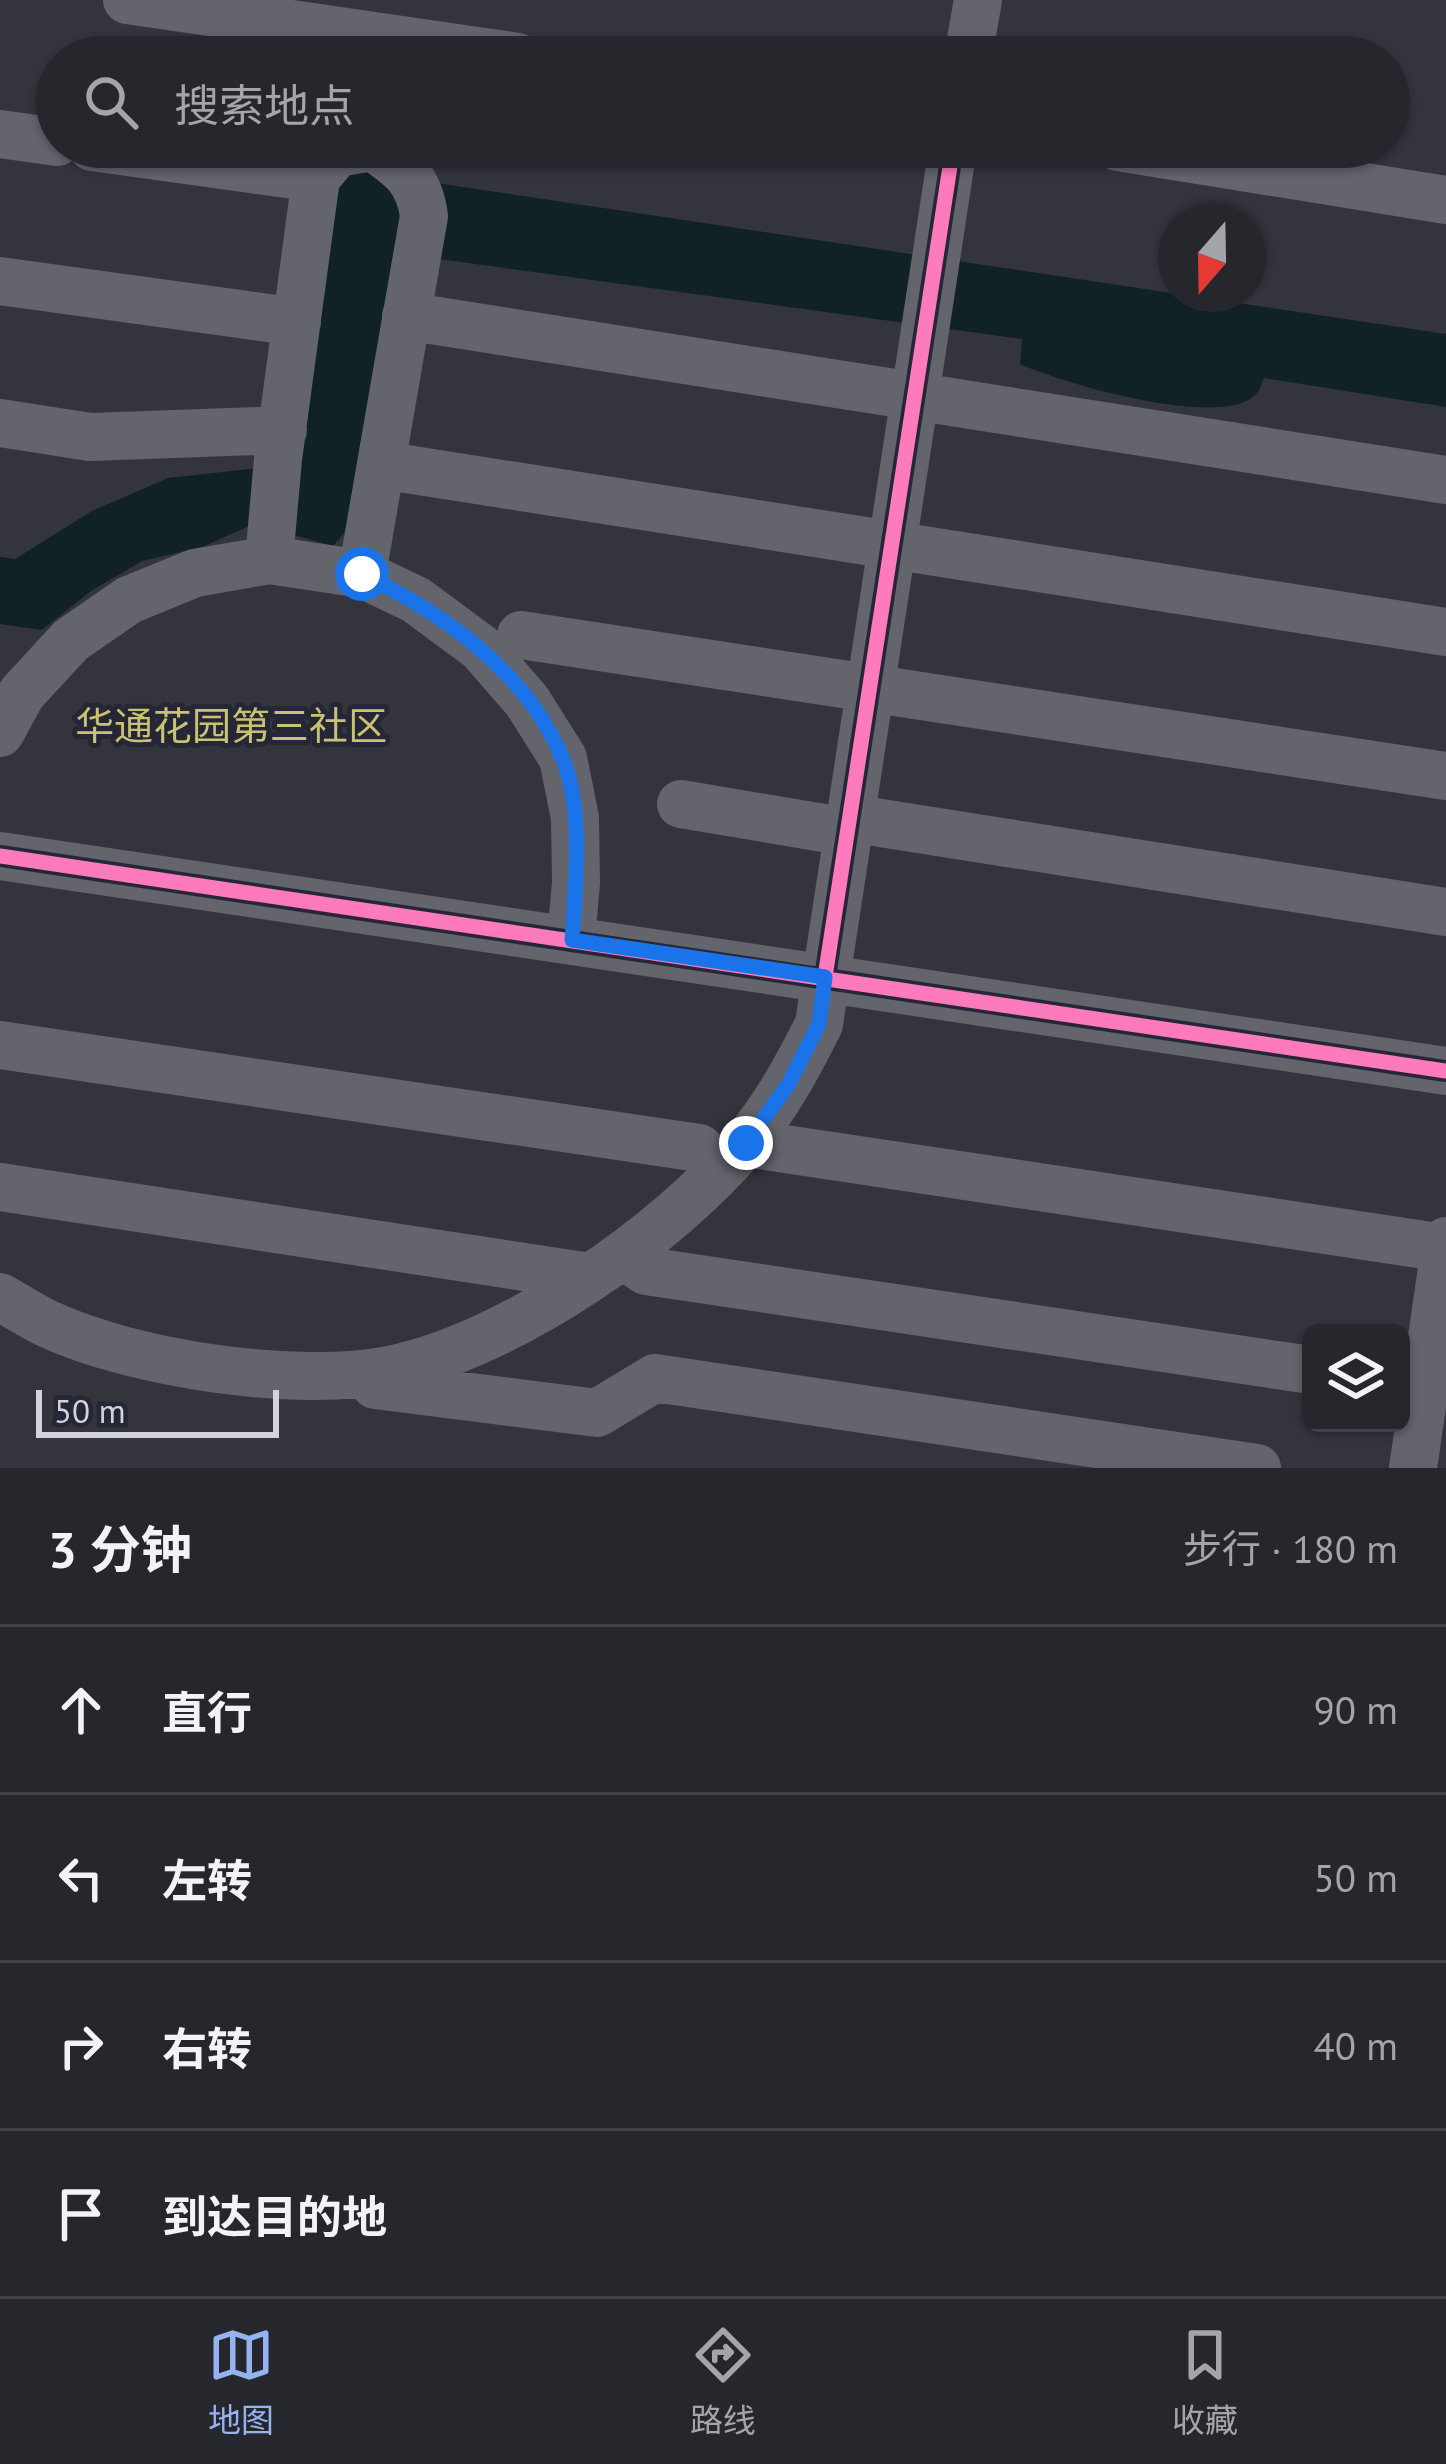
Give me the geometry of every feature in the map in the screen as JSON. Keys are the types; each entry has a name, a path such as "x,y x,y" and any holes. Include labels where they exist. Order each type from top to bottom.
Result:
{"street":[{"path":"127,0 323,36"},
{"path":"972,36 978,0"},
{"path":"0,134 36,139"},
{"path":"244,168 316,178"},
{"path":"269,547 316,178 324,168"},
{"path":"362,574 424,216 421,191 397,168"},
{"path":"424,1376 607,1266 733,1155 788,1085 819,1024 950,168"},
{"path":"1248,168 1446,200"},
{"path":"0,281 297,322"},
{"path":"406,316 916,384 1446,480"},
{"path":"0,423 90,437 280,444"},
{"path":"380,464 1446,632"},
{"path":"4,718 70,640 129,600 195,573 269,547 362,574 416,600 482,648 527,701 563,758 575,818 572,940"},
{"path":"521,634 1446,776"},
{"path":"681,804 1446,912"},
{"path":"0,856 1446,1071"},
{"path":"0,1045 1444,1262 1436,1387 1413,1468"},
{"path":"0,1187 646,1271 1302,1369"},
{"path":"0,1297 50,1325 130,1352"},
{"path":"0,1331 284,1376 384,1371 424,1376 597,1413 655,1378 1258,1468"}],"shaded area":[{"path":"342,169 1158,291 1158,312 1266,312 1266,307 1446,334 1446,407 1264,378 1251,398 1227,406 1200,407 1100,391 1020,364 1022,339 396,253 349,527 333,546 254,524 202,547 142,561 91,591 42,630 0,624 0,557 15,559 92,511 168,478 294,464"}],"cycle path":[{"path":"825,977 950,168"},
{"path":"0,856 1446,1071"}],"district":[{"name":"华通花园第三社区","path":"231,725"}],"route":[{"path":"362,574 416,600 482,648 527,701 563,758 575,818 572,940 825,977 819,1024 788,1085 746,1143"}]}
